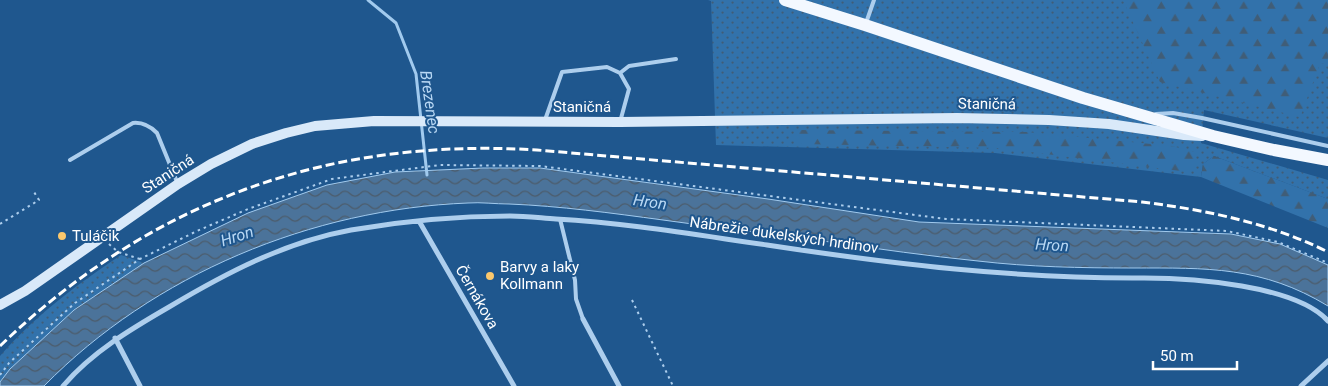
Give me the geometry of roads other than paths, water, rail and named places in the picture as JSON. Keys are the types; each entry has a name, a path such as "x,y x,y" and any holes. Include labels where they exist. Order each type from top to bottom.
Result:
{"main road":[{"path":"785,0 1083,98 1213,136 1274,150 1326,159"}],"street":[{"name":"Staničná","path":"0,305 25,291 178,184 211,164 252,144 315,126 405,121 620,122 957,118 1050,120 1184,135 1213,136"},
{"name":"Nábrežie dukelských hrdinov","path":"63,386 71,376 115,338 221,276 309,239 352,230 419,221 512,216 592,221 918,266 1096,279 1172,278 1222,282 1304,303 1322,314 1328,321"},
{"name":"Černákova","path":"419,221 514,386"},
{"path":"584,319 619,386"},
{"path":"115,338 140,386"},
{"path":"1301,386 1328,361"}],"lane":[{"path":"865,25 874,0"},
{"path":"620,73 629,66 676,59"},
{"path":"545,122 562,72 607,67 620,73 629,89 620,122"},
{"path":"1142,115 1173,113 1328,146"},
{"path":"70,160 133,122 138,122 152,128 157,133 178,184"},
{"path":"560,219 575,280 576,299 584,319"}],"water":[{"name":"Hron","path":"483,168 540,168 919,222 1231,234 1280,244 1328,265 1328,306 1280,283 1257,276 1210,269 1036,266 997,263 922,255 586,210 528,205 468,203 410,208 351,218 294,234 239,255 185,280 135,311 87,346 44,386 0,386 0,382 10,369 74,310 144,263 248,213 327,185 395,172"}],"waterway":[{"name":"Brezenec","path":"368,0 396,23 416,74 427,175"}],"railway":[{"path":"0,346 58,295 118,252 181,217 247,189 315,168 386,155 460,149 537,150 1142,202 1190,209 1237,219 1283,233 1328,252"}],"place":[{"name":"Tuláčik","path":"62,236"},
{"name":"Barvy a laky Kollmann","path":"490,276"}]}
